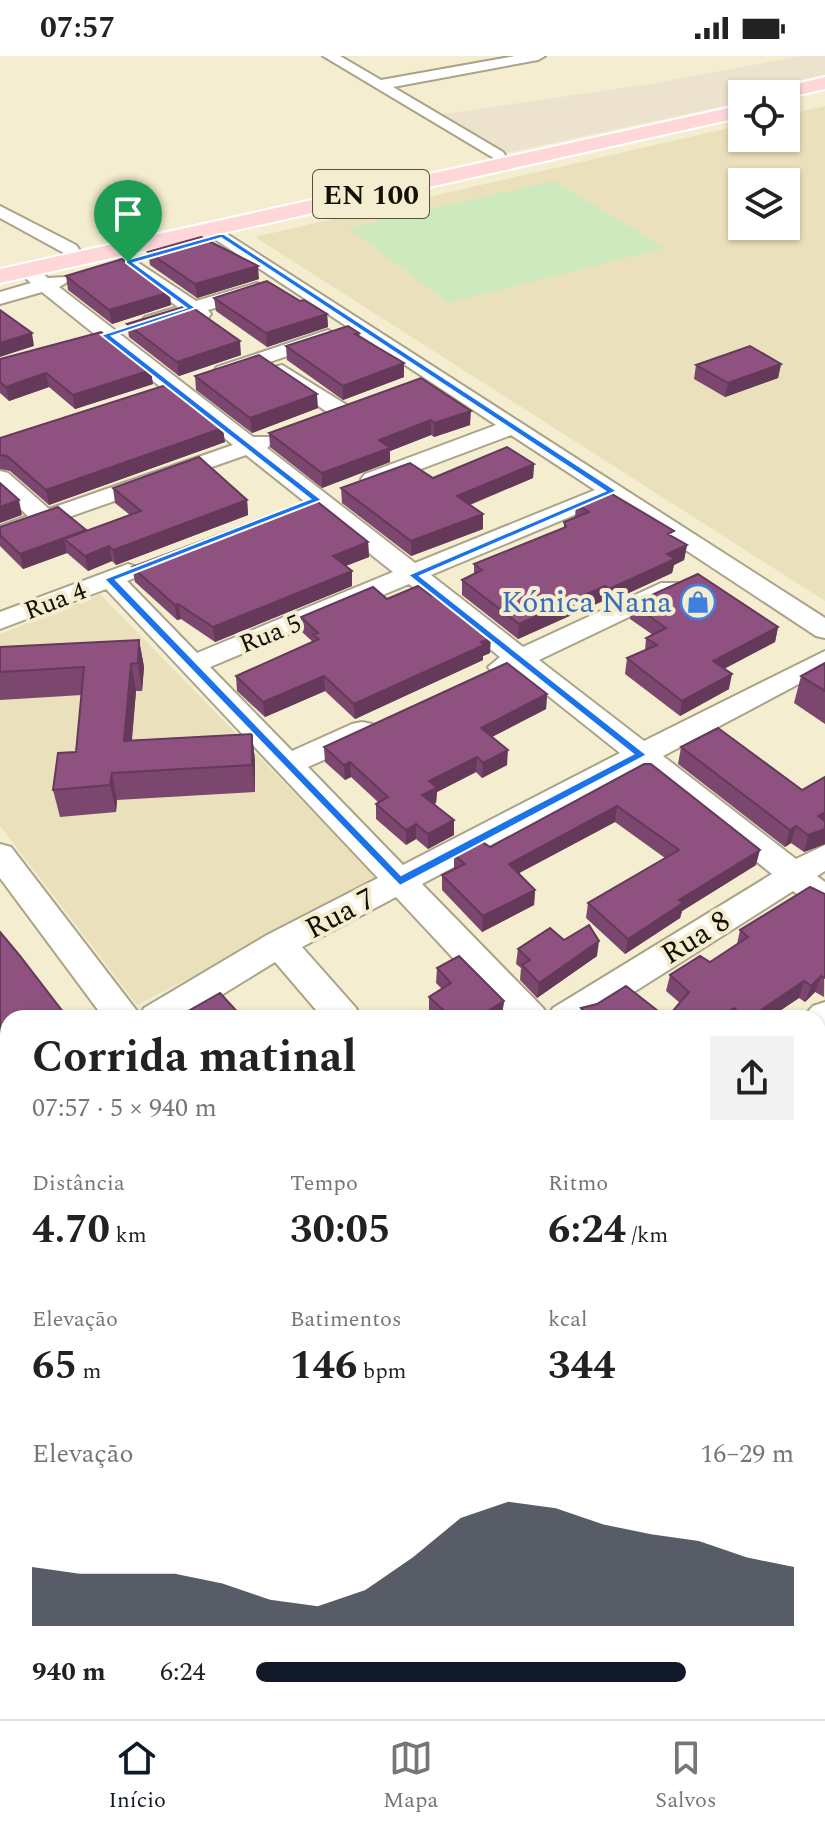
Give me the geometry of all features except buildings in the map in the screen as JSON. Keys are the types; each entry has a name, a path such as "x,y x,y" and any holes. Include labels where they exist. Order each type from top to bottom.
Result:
{"main road":[{"path":"800,89 825,83"},
{"path":"800,98 825,92"},
{"name":"EN 100","path":"0,264 728,105"},
{"name":"EN 100","path":"0,276 36,278 728,114"}],"street":[{"path":"330,56 497,155"},
{"path":"380,85 538,56"},
{"path":"0,211 70,249"},
{"path":"0,298 36,278 128,262 217,233 825,630"},
{"path":"128,262 216,325"},
{"path":"36,278 98,337 173,388 825,899"},
{"path":"98,337 289,279"},
{"path":"144,397 360,326"},
{"path":"239,341 342,412"},
{"path":"410,386 437,376"},
{"path":"315,422 369,402"},
{"path":"288,511 513,426"},
{"path":"0,534 288,432"},
{"path":"0,478 45,518"},
{"name":"Rua 5","path":"194,664 612,491"},
{"name":"Rua 4","path":"10,617 154,562"},
{"path":"476,679 723,563"},
{"path":"110,579 523,1010"},
{"path":"0,594 10,617"},
{"name":"Rua 7","path":"169,1010 279,944 825,659"},
{"path":"288,765 390,719"},
{"path":"0,855 12,894 117,1010"},
{"name":"Rua 8","path":"578,1010 825,856"},
{"path":"279,944 337,1010"}],"shaded area":[{"path":"801,56 825,56 825,83 800,89 800,80 728,80 728,105 497,155 432,116 656,83"},
{"path":"825,106 825,601 255,237 728,128 728,152 800,152 800,112"},
{"path":"100,594 380,881 137,1005 0,826 0,634"}],"green space":[{"path":"554,181 665,248 448,303 348,228"}],"place":[{"name":"Kónica Nana","path":"698,602"}],"route":[{"path":"222,236 612,491 413,575 641,755 400,881 110,579 317,500 106,335 192,308 128,262 222,236"}]}
